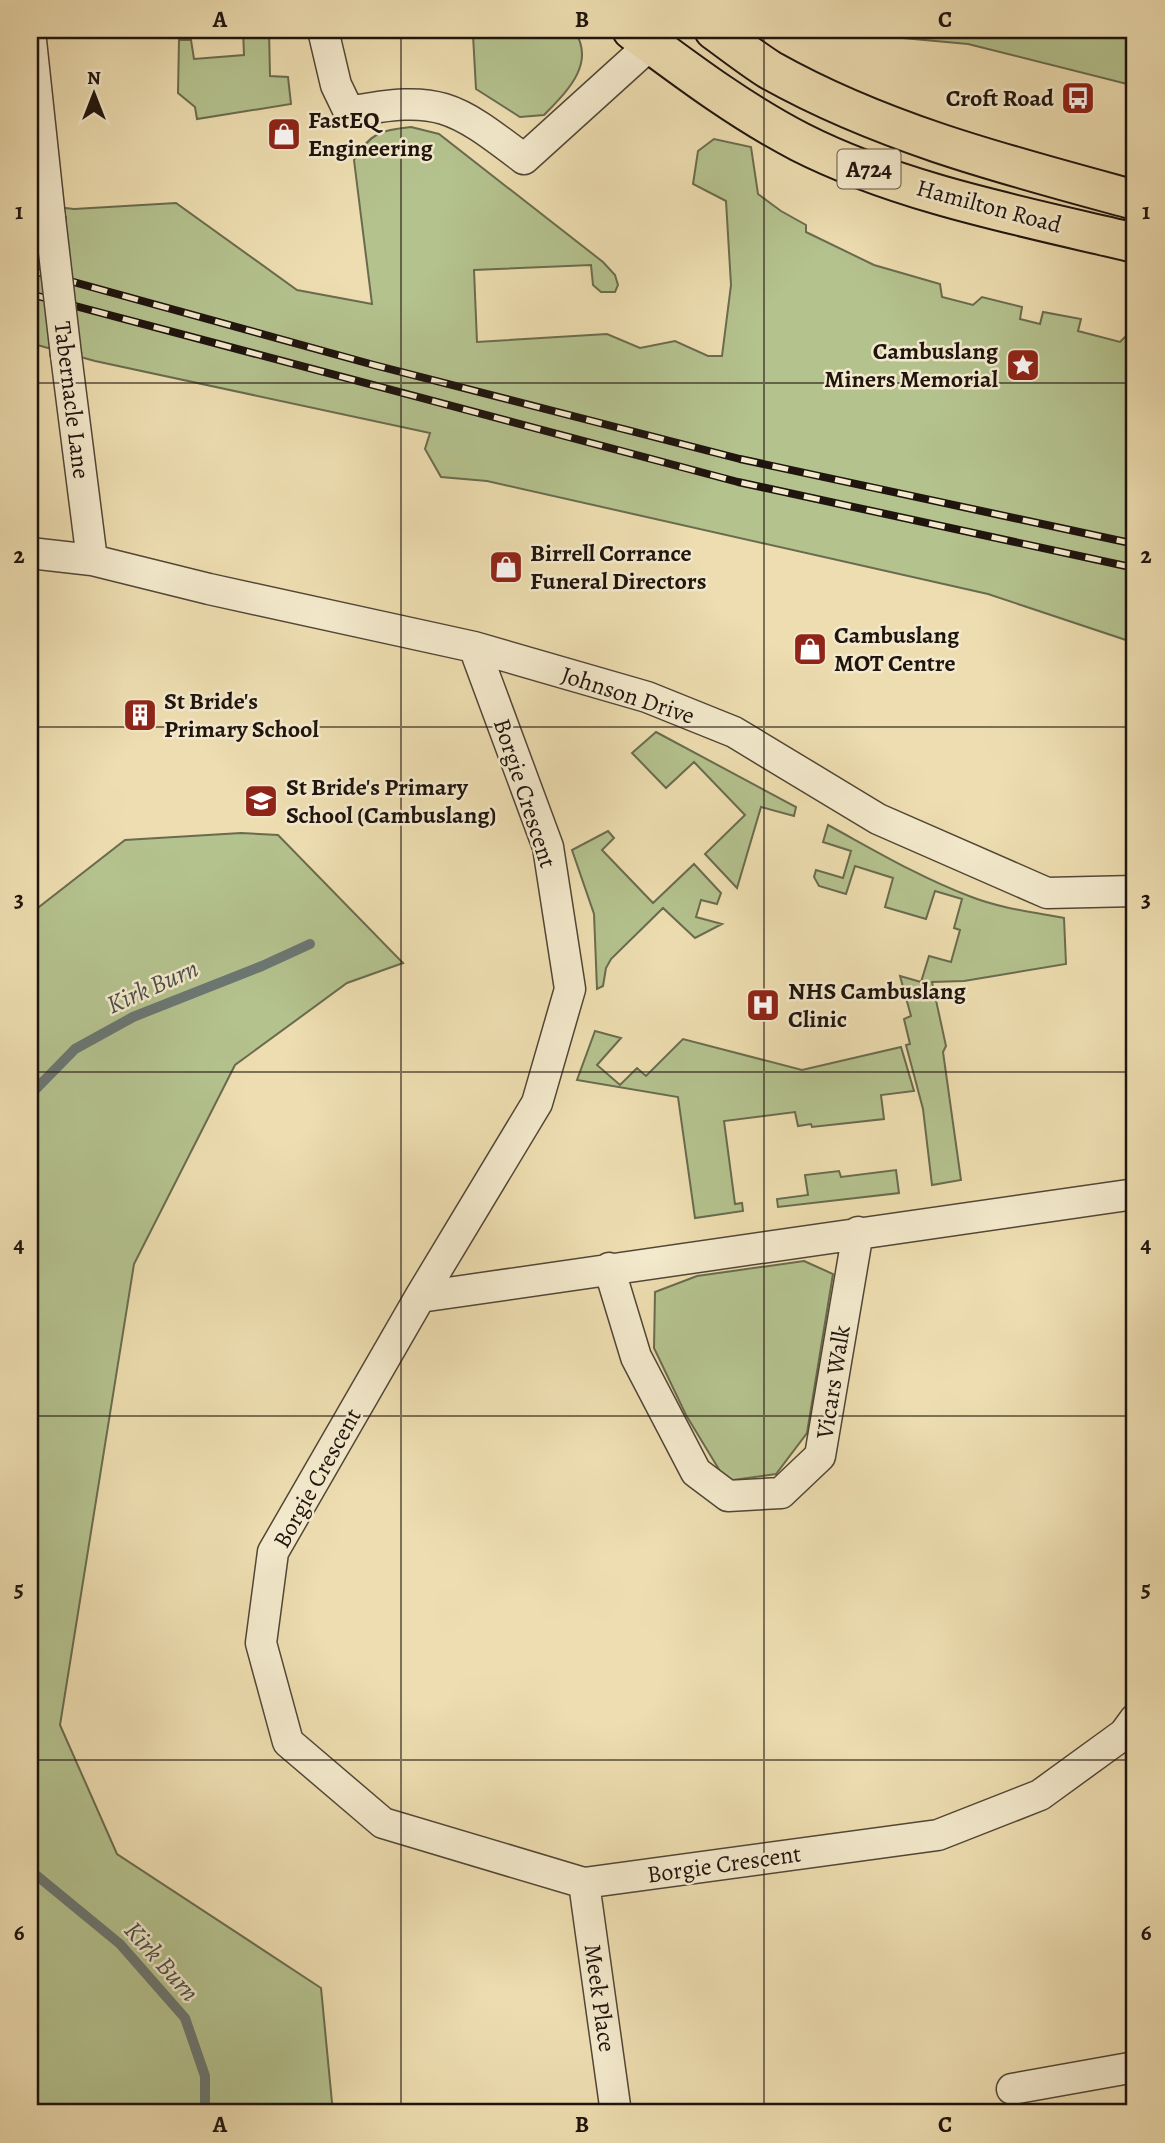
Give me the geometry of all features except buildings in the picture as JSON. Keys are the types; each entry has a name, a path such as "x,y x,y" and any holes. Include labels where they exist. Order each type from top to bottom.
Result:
{"main road":[{"name":"Hamilton Road","path":"714,30 768,68 852,111 966,154 1135,200"},
{"name":"Hamilton Road","path":"641,37 726,99 803,143 898,181 990,209 1135,243"}],"street":[{"path":"323,30 336,85 349,112 390,104 433,103 473,120 524,159 641,37"},
{"name":"Tabernacle Lane","path":"30,32 92,560"},
{"name":"Johnson Drive","path":"30,553 92,560 474,648 647,697 734,732 878,819 1047,893 1135,891"},
{"name":"Borgie Crescent","path":"474,648 548,847 570,989 537,1103 420,1297 273,1552 261,1643 288,1742 383,1823 584,1883 938,1835 1040,1795 1124,1734 1135,1719"},
{"path":"420,1297 1135,1194"},
{"name":"Vicars Walk","path":"608,1268 636,1357 696,1472 728,1496 780,1493 821,1456 858,1232"},
{"name":"Meek Place","path":"584,1883 616,2113"},
{"path":"1012,2089 1135,2067"}],"green space":[{"path":"243,30 269,30 270,76 288,77 291,104 197,119 195,107 178,93 179,40 191,40 194,59 244,55"},
{"path":"468,30 574,30 582,54 576,77 544,115 520,117 476,89 473,35"},
{"path":"1135,30 1135,86 968,44 826,31"},
{"path":"411,127 439,134 603,262 615,275 618,285 615,292 601,292 593,285 591,265 474,270 477,342 607,334 640,348 675,341 708,356 722,356 731,285 726,201 693,184 698,151 714,139 751,147 758,194 806,225 806,232 874,265 940,284 942,297 973,305 982,297 1022,307 1020,319 1040,324 1043,312 1081,319 1078,331 1120,342 1128,334 1135,335 1135,643 988,594 487,481 441,477 425,449 430,433 95,361 30,343 30,204 74,209 176,203 297,290 372,304 354,160 365,144 377,134"},
{"path":"656,732 796,807 794,816 761,807 737,888 705,854 745,815 694,762 666,788 632,753"},
{"path":"828,825 950,889 1004,907 1064,918 1066,964 964,981 932,982 946,1046 943,1052 961,1180 932,1185 923,1109 906,1045 910,1044 904,1019 911,1016 900,976 921,982 929,956 951,962 960,930 954,928 962,899 935,891 926,919 885,907 893,878 855,866 846,894 819,886 814,877 816,870 843,878 851,851 823,842"},
{"path":"608,831 614,838 602,850 653,903 694,864 721,893 717,904 701,900 696,917 722,924 695,938 663,908 611,959 606,968 603,986 597,989 594,914 572,850"},
{"path":"241,833 278,835 403,963 347,983 235,1065 134,1264 60,1725 117,1854 321,1988 333,2113 30,2113 30,914 125,840"},
{"path":"595,1031 621,1038 597,1065 620,1085 637,1068 646,1076 683,1039 802,1070 901,1047 914,1091 881,1095 884,1119 812,1127 811,1124 798,1126 795,1112 724,1121 735,1204 742,1203 743,1211 695,1218 678,1097 577,1080"},
{"path":"896,1170 899,1193 778,1207 777,1199 808,1195 805,1175 839,1171 841,1177"},
{"path":"804,1261 833,1274 807,1433 776,1474 726,1481 686,1415 654,1348 655,1292 697,1276"}],"waterway":[{"name":"Kirk Burn","path":"30,1095 75,1049 133,1017 310,944"},
{"name":"Kirk Burn","path":"30,1358 30,1375"},
{"name":"Kirk Burn","path":"30,1870 120,1944 185,2018 205,2076 205,2113"}],"railway":[{"path":"30,270 374,365 740,459 1135,544"},
{"path":"30,294 738,482 1135,568"}],"place":[{"name":"Croft Road","path":"1078,98"},
{"name":"FastEQ Engineering","path":"284,134"},
{"name":"Cambuslang Miners Memorial","path":"1023,365"},
{"name":"Birrell Corrance Funeral Directors","path":"506,567"},
{"name":"Cambuslang MOT Centre","path":"810,649"},
{"name":"St Bride's Primary School","path":"140,715"},
{"name":"St Bride's Primary School (Cambuslang)","path":"261,801"},
{"name":"NHS Cambuslang Clinic","path":"763,1005"}]}
